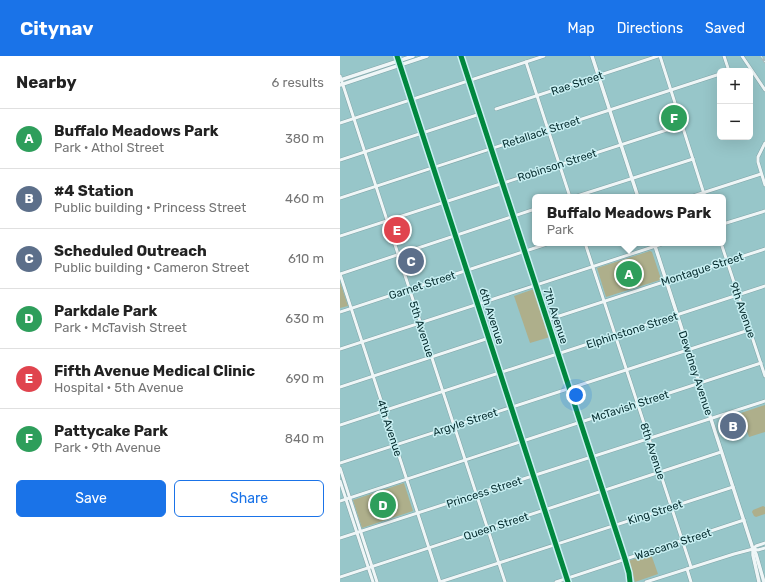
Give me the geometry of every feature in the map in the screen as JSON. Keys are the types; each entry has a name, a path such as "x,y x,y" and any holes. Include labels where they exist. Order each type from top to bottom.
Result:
{"main road":[{"path":"399,63 413,56"},
{"path":"341,81 427,56"},
{"path":"592,56 637,194"},
{"name":"Dewdney Avenue","path":"654,246 764,582"},
{"name":"Dewdney Avenue","path":"753,549 753,555 760,582"}],"street":[{"name":"6th Avenue","path":"397,56 568,580"},
{"name":"7th Avenue","path":"461,56 625,559 630,582"},
{"path":"340,123 544,56"},
{"path":"659,56 704,192"},
{"name":"Rae Street","path":"496,109 659,56"},
{"path":"724,56 728,68"},
{"path":"742,56 765,90"},
{"path":"526,62 569,194"},
{"name":"Retallack Street","path":"340,198 717,75"},
{"name":"5th Avenue","path":"341,81 505,582"},
{"path":"340,160 480,114"},
{"name":"Robinson Street","path":"340,236 682,125"},
{"path":"765,143 758,157 758,162 765,184"},
{"path":"583,194 693,159"},
{"path":"698,194 762,174"},
{"path":"340,274 532,210"},
{"path":"726,223 765,211"},
{"name":"Garnet Street","path":"340,312 541,246"},
{"name":"8th Avenue","path":"586,246 691,567"},
{"path":"340,349 593,267 651,246"},
{"name":"9th Avenue","path":"722,246 765,376"},
{"name":"Montague Street","path":"547,320 765,249"},
{"name":"4th Avenue","path":"340,274 440,582"},
{"name":"Elphinstone Street","path":"340,425 765,286"},
{"name":"Argyle Street","path":"340,463 750,330"},
{"path":"340,387 489,338"},
{"name":"McTavish Street","path":"340,501 637,403 761,364"},
{"name":"Princess Street","path":"340,538 765,401"},
{"name":"Queen Street","path":"340,577 721,452"},
{"path":"340,468 370,567 373,582"},
{"path":"340,481 348,498"},
{"name":"King Street","path":"440,582 732,486"},
{"name":"Wascana Street","path":"556,582 568,580 625,559 744,520"},
{"path":"753,549 756,546 765,543"},
{"path":"646,582 734,554 753,549 758,550 765,548"},
{"path":"370,567 377,582"},
{"path":"687,569 691,582"},
{"path":"629,575 633,582"}],"green space":[{"path":"674,110 679,124 674,125 669,112"},
{"path":"650,251 652,252 661,279 606,297 597,268"},
{"path":"340,282 348,306 340,308"},
{"path":"534,289 550,337 530,343 514,296"},
{"path":"765,405 765,432 749,437 741,413"},
{"path":"404,483 413,511 362,528 353,500"},
{"path":"763,506 765,507 765,514 756,517 754,516 752,512 753,510"},
{"path":"651,554 658,574 635,582 628,561"}],"railway":[{"path":"761,56 765,62"}],"cycle path":[{"path":"397,56 568,582"},
{"path":"461,56 625,559 630,582"}],"place":[{"name":"Pattycake Park","path":"674,118"},
{"name":"Fifth Avenue Medical Clinic","path":"397,230"},
{"name":"Scheduled Outreach","path":"411,261"},
{"name":"Buffalo Meadows Park","path":"629,274"},
{"name":"#4 Station","path":"733,426"},
{"name":"Parkdale Park","path":"383,505"}]}
